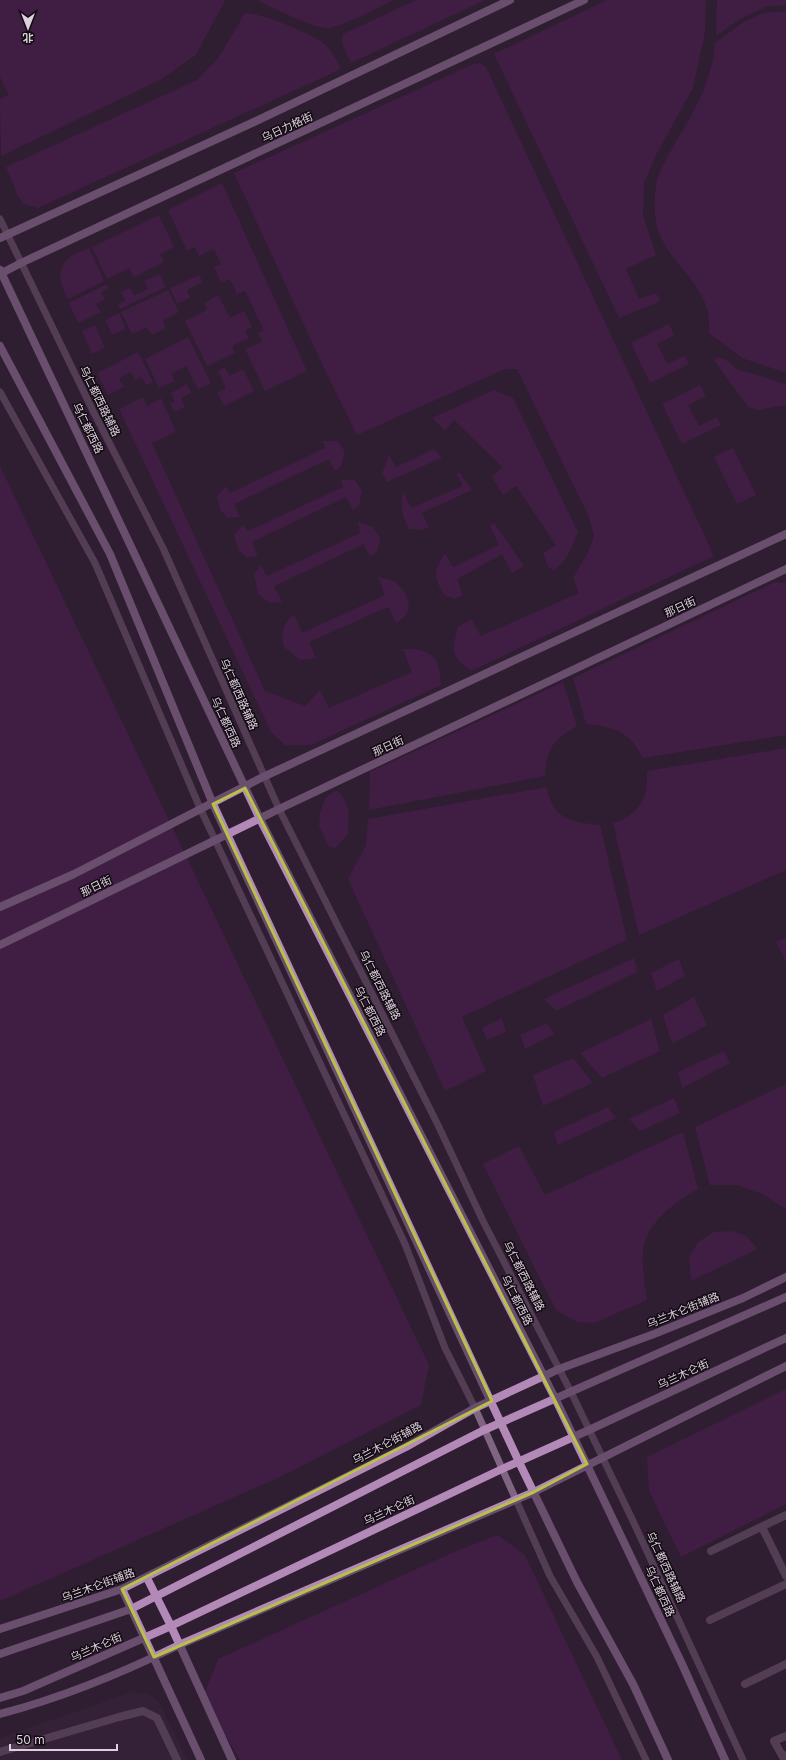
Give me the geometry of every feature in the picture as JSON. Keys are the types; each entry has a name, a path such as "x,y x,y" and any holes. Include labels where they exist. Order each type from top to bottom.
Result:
{"street":[{"name":"乌日力格街","path":"3,236 254,122 510,0"},
{"name":"乌日力格街","path":"1,273 584,0"},
{"name":"乌仁都西路","path":"1,273 260,819 556,1400 682,1664 725,1760"},
{"path":"0,346 110,554 227,835 423,1253 448,1311 492,1401 519,1462 577,1582 633,1684 668,1760"},
{"name":"那日街","path":"0,907 74,874 200,808 213,804 245,788 263,777 786,534"},
{"name":"那日街","path":"0,944 279,809 786,569"},
{"name":"乌兰木仑街辅路","path":"0,1629 122,1589 147,1578 406,1447 475,1408 543,1376 654,1334 743,1298 786,1278"},
{"name":"乌兰木仑街","path":"0,1654 131,1609 484,1430 556,1400 786,1297"},
{"name":"乌兰木仑街","path":"0,1698 23,1691 171,1626 502,1469 786,1338"},
{"path":"0,1714 39,1704 154,1657 516,1500 786,1366"},
{"path":"711,1551 786,1515"},
{"path":"762,1527 786,1576"},
{"path":"147,1578 155,1598 171,1626 232,1760"},
{"path":"710,1620 786,1584"},
{"path":"122,1589 201,1760"},
{"path":"745,1684 786,1664"},
{"path":"0,1752 142,1711 157,1718 177,1760"},
{"path":"785,1757 774,1741 786,1736"}],"lane":[{"name":"乌仁都西路辅路","path":"0,219 3,236 21,263 93,411 163,548 263,777 435,1118 483,1221 571,1392 633,1521 743,1760"},
{"path":"0,392 95,563 200,808 405,1244 445,1348 475,1408 550,1576 597,1657 646,1760"}],"highlighted area":[{"path":"245,788 587,1464 534,1492 154,1657 122,1589 492,1401 213,804"}],"shaded area":[{"path":"0,0 225,0 196,55 160,80 1,156 0,99 9,95 0,77"},
{"path":"257,0 394,0 352,20 335,27 328,28 313,25"},
{"path":"416,0 485,0 351,63 342,44 343,34"},
{"path":"607,0 706,0 705,32 693,88 657,153 644,183 643,215 656,255 626,269 639,299 656,293 661,301 619,318 494,54"},
{"path":"717,0 786,0 786,5 765,7 740,19 716,36"},
{"path":"786,11 786,373 742,358 709,333 709,315 702,296 670,253 658,230 655,215 655,196 657,179 660,172 704,90 714,55 715,43 742,23 763,13"},
{"path":"245,13 263,16 274,20 298,29 318,40 327,46 341,67 337,71 38,208 23,204 17,194 6,167 197,80 219,57"},
{"path":"480,63 486,67 714,556 471,671 459,661 454,652 454,642 458,627 471,619 481,636 579,593 573,578 588,552 594,536 589,517 517,369 505,369 357,435 322,364 234,173 471,65"},
{"path":"222,183 307,371 265,391 245,349 262,342 258,333 264,330 245,291 237,294 230,279 221,283 214,267 221,264 214,249 199,256 195,247 187,251 168,210"},
{"path":"159,215 174,247 160,254 164,262 134,277 129,268 107,279 92,247"},
{"path":"89,248 104,281 68,299 62,284 62,267 71,256"},
{"path":"160,274 166,287 120,309 118,304 125,301 121,292 130,288 134,295 148,289 144,281"},
{"path":"199,275 203,282 187,290 190,298 177,304 170,288"},
{"path":"107,284 109,288 101,292 105,299 96,304 101,312 78,323 69,303"},
{"path":"168,290 179,312 163,320 166,328 152,335 147,327 132,334 121,312"},
{"path":"218,295 230,318 244,311 252,327 245,330 249,338 232,346 235,353 207,366 185,321 207,310 204,303"},
{"path":"119,313 126,329 112,335 105,320"},
{"path":"669,324 674,335 657,344 667,364 685,356 689,364 650,383 631,343"},
{"path":"95,325 105,348 92,354 82,331"},
{"path":"188,337 211,383 198,389 186,366 171,374 175,381 159,388 145,359"},
{"path":"138,352 153,382 146,385 142,377 135,380 131,372 119,378 124,387 108,395 97,373"},
{"path":"717,357 726,360 737,369 786,384 786,405 758,410 748,407 714,360"},
{"path":"225,367 229,376 243,369 254,391 224,406 217,393 226,388 218,371"},
{"path":"187,384 191,393 181,398 185,407 175,412 170,404 175,402 171,393"},
{"path":"700,385 706,396 688,405 699,426 717,417 721,425 682,444 662,404"},
{"path":"494,390 513,398 578,532 565,559 553,570 548,567 543,553 556,545 516,486 503,495 492,477 502,467 454,420 445,431 432,418"},
{"path":"143,397 147,406 161,398 176,432 152,443 265,691 305,706 320,690 329,708 412,672 403,649 413,649 428,653 432,656 439,667 441,685 311,745 285,745 271,732 119,409"},
{"path":"323,441 338,441 345,452 341,466 335,471 329,459 234,504 240,517 228,518 220,510 217,496 226,486 230,493 325,448"},
{"path":"733,448 756,495 737,504 714,457"},
{"path":"434,449 442,458 387,482 382,473 389,455 396,467"},
{"path":"0,466 429,1365 421,1405 282,1476 0,1601"},
{"path":"456,473 460,473 472,490 422,513 429,527 422,530 409,529 402,511 403,492 411,508 463,486"},
{"path":"341,480 355,480 362,491 359,505 353,510 346,497 252,542 258,556 246,557 238,549 234,535 243,525 248,531 343,487"},
{"path":"358,522 373,527 380,538 377,552 370,557 364,544 274,586 282,602 269,603 258,594 254,574 261,565 267,576 360,533"},
{"path":"494,523 524,566 512,573 502,554 457,579 463,595 454,599 444,595 436,578 436,574 438,565 445,553 453,567 499,545 490,526"},
{"path":"378,577 388,579 397,584 405,593 409,603 407,613 396,623 388,607 309,642 316,658 300,660 284,647 283,629 294,614 302,633 385,595"},
{"path":"775,582 786,583 786,735 643,758 632,742 620,732 605,727 586,724 573,678"},
{"path":"563,682 577,726 562,736 552,746 547,758 545,776 369,810 370,772"},
{"path":"786,748 786,870 639,935 613,823 629,816 642,802 646,791 647,771"},
{"path":"547,787 553,806 559,813 572,820 600,825 627,940 462,1017 486,1071 445,1091 348,879 366,845 368,819"},
{"path":"336,790 341,794 349,812 348,834 335,848 329,847 319,826 320,813 325,798"},
{"path":"786,938 786,962 776,942"},
{"path":"634,958 637,972 556,1011 544,999"},
{"path":"679,959 685,976 657,991 651,973"},
{"path":"694,997 707,1025 672,1044 663,1015"},
{"path":"502,1018 506,1032 487,1040 482,1028"},
{"path":"651,1019 660,1051 602,1078 580,1053"},
{"path":"547,1023 554,1034 525,1049 520,1035"},
{"path":"724,1051 730,1063 682,1088 678,1072"},
{"path":"573,1058 593,1083 543,1106 533,1075"},
{"path":"786,1084 786,1209 762,1194 737,1185 710,1185 695,1127"},
{"path":"674,1098 680,1113 640,1131 629,1119"},
{"path":"608,1107 616,1118 558,1145 554,1132"},
{"path":"683,1132 698,1189 680,1200 662,1215 649,1233 645,1242 643,1253 647,1300 594,1323 577,1322 557,1311 483,1164 519,1146 545,1195"},
{"path":"733,1231 746,1236 758,1249 691,1281 689,1257 698,1242 714,1232"},
{"path":"786,1389 786,1504 681,1557 649,1491 647,1457"},
{"path":"498,1535 525,1555 622,1760 240,1760 203,1697 218,1659 454,1552"},
{"path":"132,1692 149,1694 160,1704 187,1760 0,1760 0,1738"}]}
